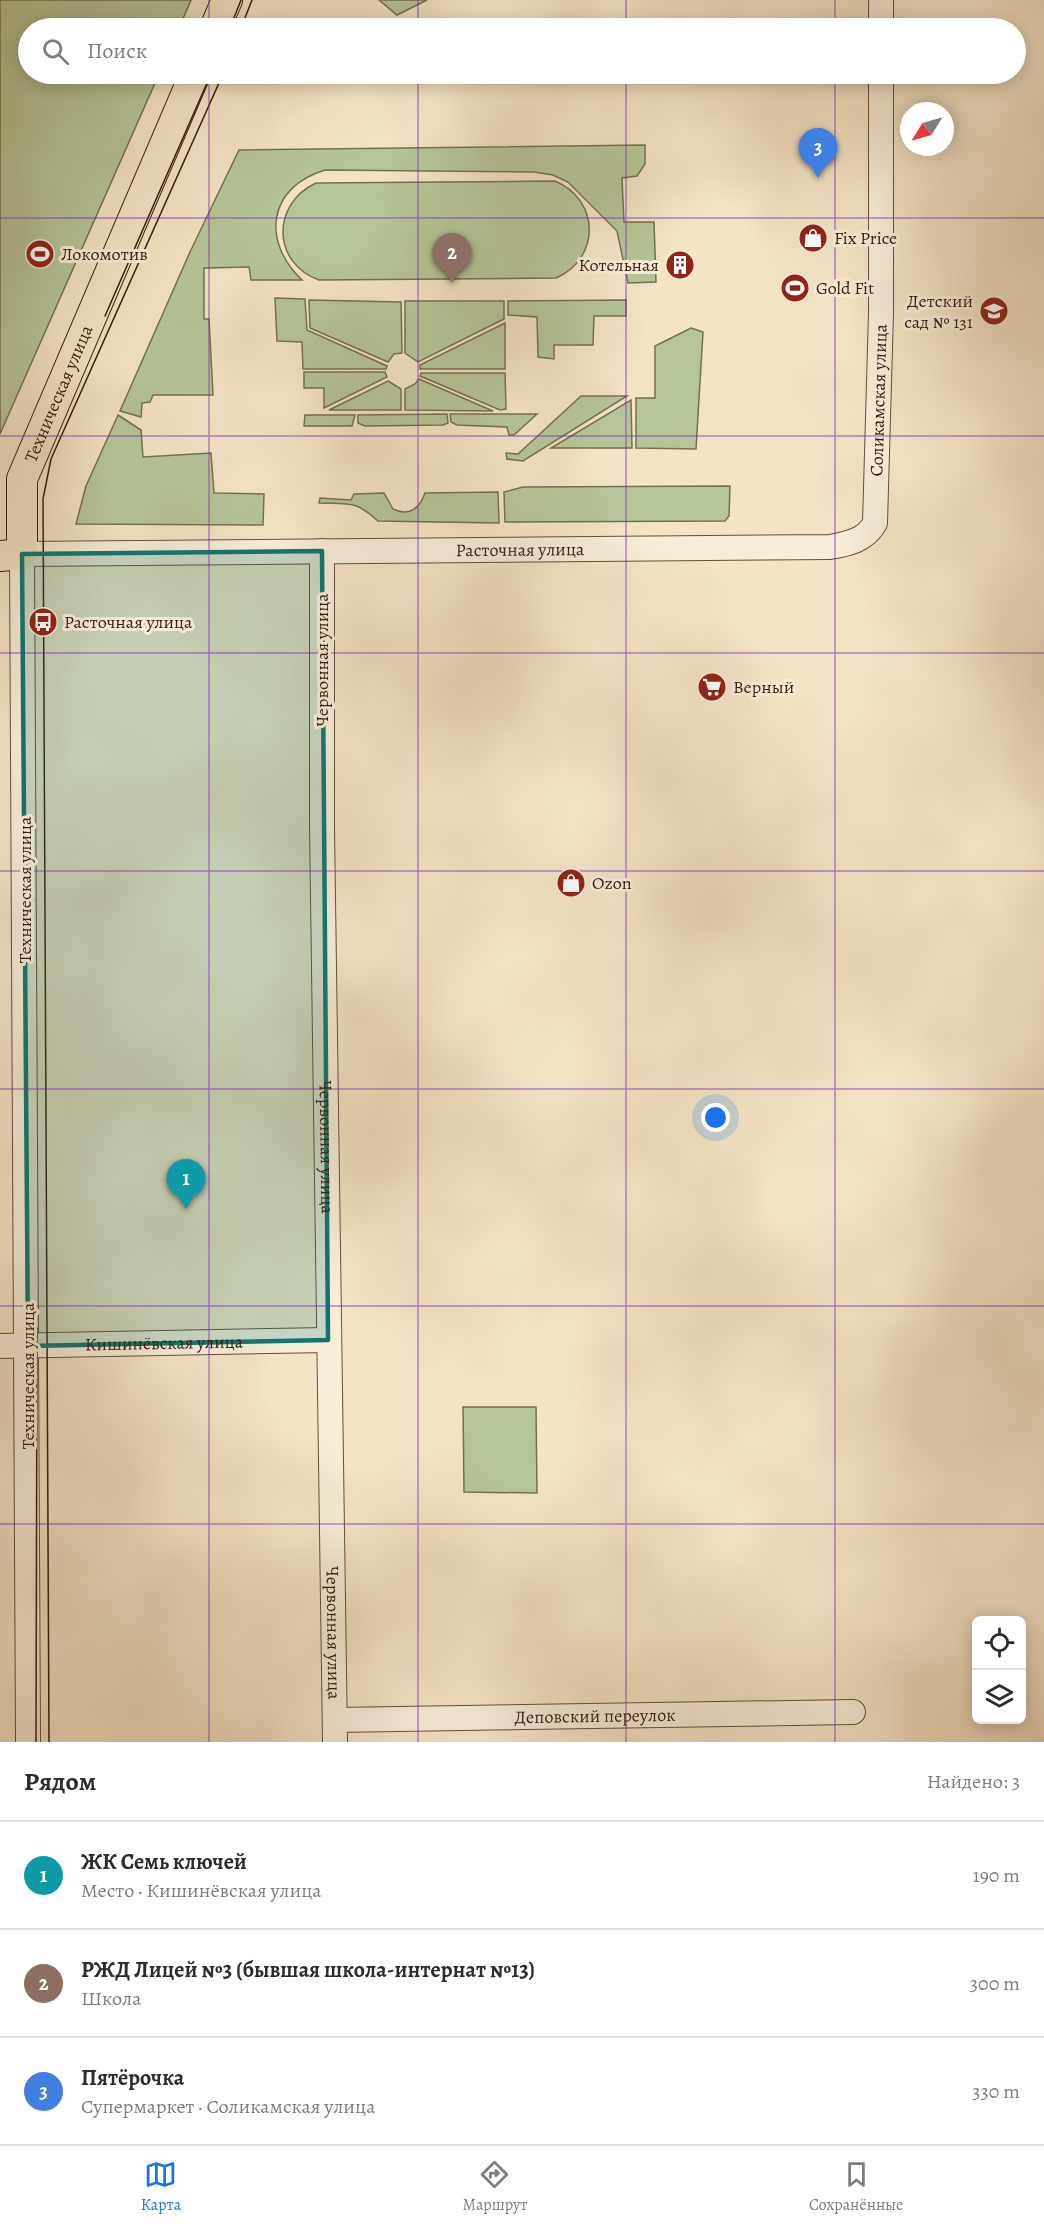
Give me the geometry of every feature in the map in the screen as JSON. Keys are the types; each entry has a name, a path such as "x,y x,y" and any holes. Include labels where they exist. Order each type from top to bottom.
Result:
{"main road":[{"path":"219,18 227,0"},
{"name":"Техническая улица","path":"11,555 22,479 191,84"}],"street":[{"path":"881,0 881,18"},
{"name":"Соликамская улица","path":"859,540 870,532 875,522 882,84"},
{"name":"Расточная улица","path":"11,555 830,547 859,540"},
{"name":"Червонная улица","path":"322,551 328,1340 335,1731"},
{"name":"Техническая улица","path":"11,555 28,1346 28,1742"},
{"name":"Кишинёвская улица","path":"0,1346 328,1340"},
{"name":"Деповский переулок","path":"335,1731 853,1712"}],"highlighted area":[{"path":"322,551 328,1340 28,1346 22,554"}],"green space":[{"name":"Локомотив","path":"0,0 191,0 183,18 18,18 18,84 155,84 0,434"},
{"path":"379,0 427,0 397,15"},
{"path":"645,145 645,164 637,176 622,178 624,222 654,222 656,282 628,283 617,231 568,182 553,175 534,172 325,170 306,178 292,189 282,202 277,217 276,233 280,249 289,265 302,280 251,280 249,267 204,268 204,319 209,319 213,395 153,395 150,402 142,403 141,417 120,411 190,252 239,150"},
{"path":"555,181 570,190 580,201 587,215 589,229 587,244 581,257 571,269 556,278 319,280 304,272 292,261 286,247 283,233 285,218 291,205 301,192 316,183"},
{"path":"275,298 305,299 307,330 387,366 386,369 303,369 302,342 277,341"},
{"path":"309,300 401,302 402,353 394,354 388,362 310,328"},
{"path":"626,300 626,316 594,316 593,345 554,345 554,359 538,357 537,317 508,315 508,301"},
{"path":"405,301 504,301 504,319 418,362 405,353"},
{"path":"505,323 505,369 420,369 420,365"},
{"path":"691,328 703,332 696,449 636,448 636,398 655,398 655,346"},
{"path":"304,372 385,372 387,377 324,408 324,388 304,388"},
{"path":"421,373 505,373 506,409 500,410 420,376"},
{"path":"419,379 493,411 405,410 405,389"},
{"path":"388,381 401,389 401,410 329,410"},
{"path":"581,396 627,396 523,461 507,459 506,453 518,454"},
{"path":"631,400 632,448 551,448"},
{"path":"447,414 448,423 443,425 365,426 358,423 358,415"},
{"path":"450,414 537,414 514,435 509,435 507,427 457,425 451,422"},
{"path":"118,415 141,430 143,457 211,453 214,493 264,494 263,525 76,524 86,486"},
{"path":"305,415 355,415 352,426 304,426"},
{"path":"730,486 729,516 725,521 505,522 504,492 523,487"},
{"path":"498,492 499,523 378,521 363,509 351,504 319,503 320,498 351,500 354,494 384,493 393,509 404,512 417,507 425,493"},
{"path":"463,1407 536,1407 537,1493 464,1492"}],"tram line":[{"path":"234,18 241,0"},
{"path":"245,18 252,0"},
{"path":"105,316 207,84"},
{"path":"49,1742 43,499 51,459 219,84"},
{"path":"36,1742 37,1328"}],"place":[{"name":"Пятёрочка","path":"818,178"},
{"name":"Fix Price","path":"813,238"},
{"name":"Локомотив","path":"40,254"},
{"name":"Котельная","path":"680,265"},
{"name":"РЖД Лицей №3 (бывшая школа-интернат №13)","path":"452,283"},
{"name":"Gold Fit","path":"795,288"},
{"name":"Детский сад № 131","path":"994,311"},
{"name":"Расточная улица","path":"43,622"},
{"name":"Верный","path":"712,687"},
{"name":"Ozon","path":"571,883"},
{"name":"ЖК Семь ключей","path":"186,1209"}]}
